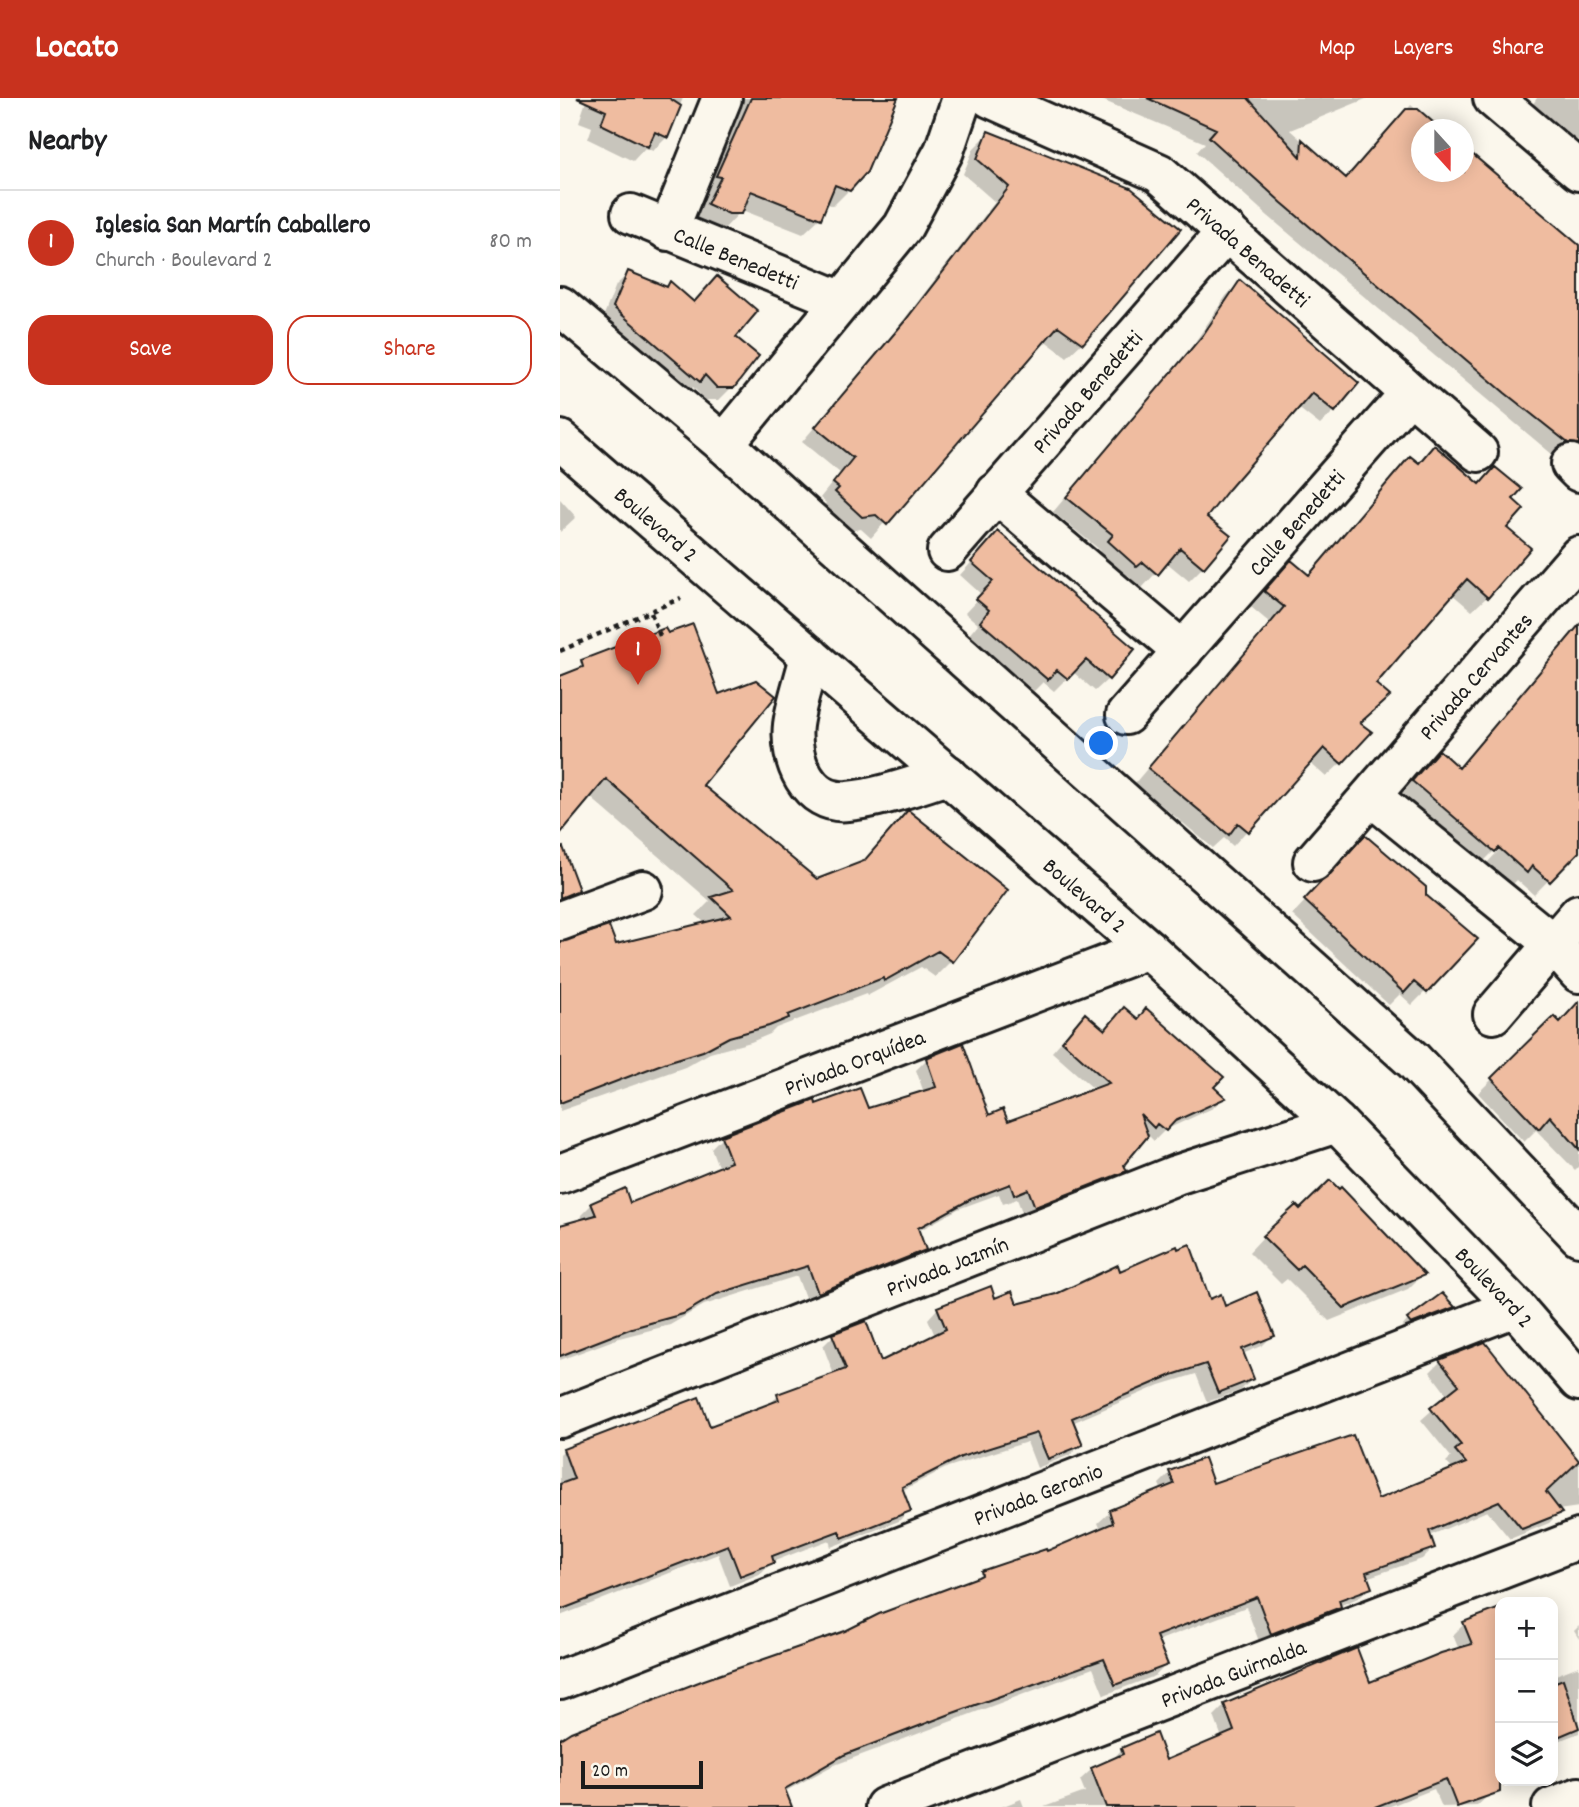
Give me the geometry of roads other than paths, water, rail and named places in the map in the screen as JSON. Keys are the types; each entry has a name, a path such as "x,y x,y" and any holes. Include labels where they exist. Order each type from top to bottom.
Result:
{"street":[{"path":"668,231 722,98"},
{"path":"724,444 840,300 903,228 944,151 962,98"},
{"name":"Privada Benadetti","path":"990,98 1159,173 1478,452"},
{"path":"1493,98 1579,171"},
{"name":"Calle Benedetti","path":"631,214 840,300"},
{"name":"Privada Benedetti","path":"947,551 1227,231"},
{"path":"560,306 724,444 1413,1060 1579,1236"},
{"name":"Calle Benedetti","path":"1126,715 1409,394"},
{"name":"Boulevard 2","path":"560,440 1148,949 1338,1123 1516,1307 1579,1381"},
{"path":"996,493 1183,651"},
{"name":"Privada Cervantes","path":"1313,863 1579,556"},
{"path":"810,656 793,726 798,764 808,787 828,800 846,802 948,775"},
{"path":"1372,797 1552,943 1579,973"},
{"path":"560,921 643,890"},
{"path":"1493,1014 1579,914"},
{"name":"Privada Orquídea","path":"560,1174 1148,949"},
{"name":"Privada Jazmín","path":"560,1418 1176,1175 1338,1123"},
{"name":"Privada Geranio","path":"560,1680 1516,1307"},
{"name":"Privada Guirnalda","path":"885,1807 1579,1539"},
{"path":"1552,1807 1579,1797"}],"place":[{"name":"Iglesia San Martín Caballero","path":"638,685"}]}
